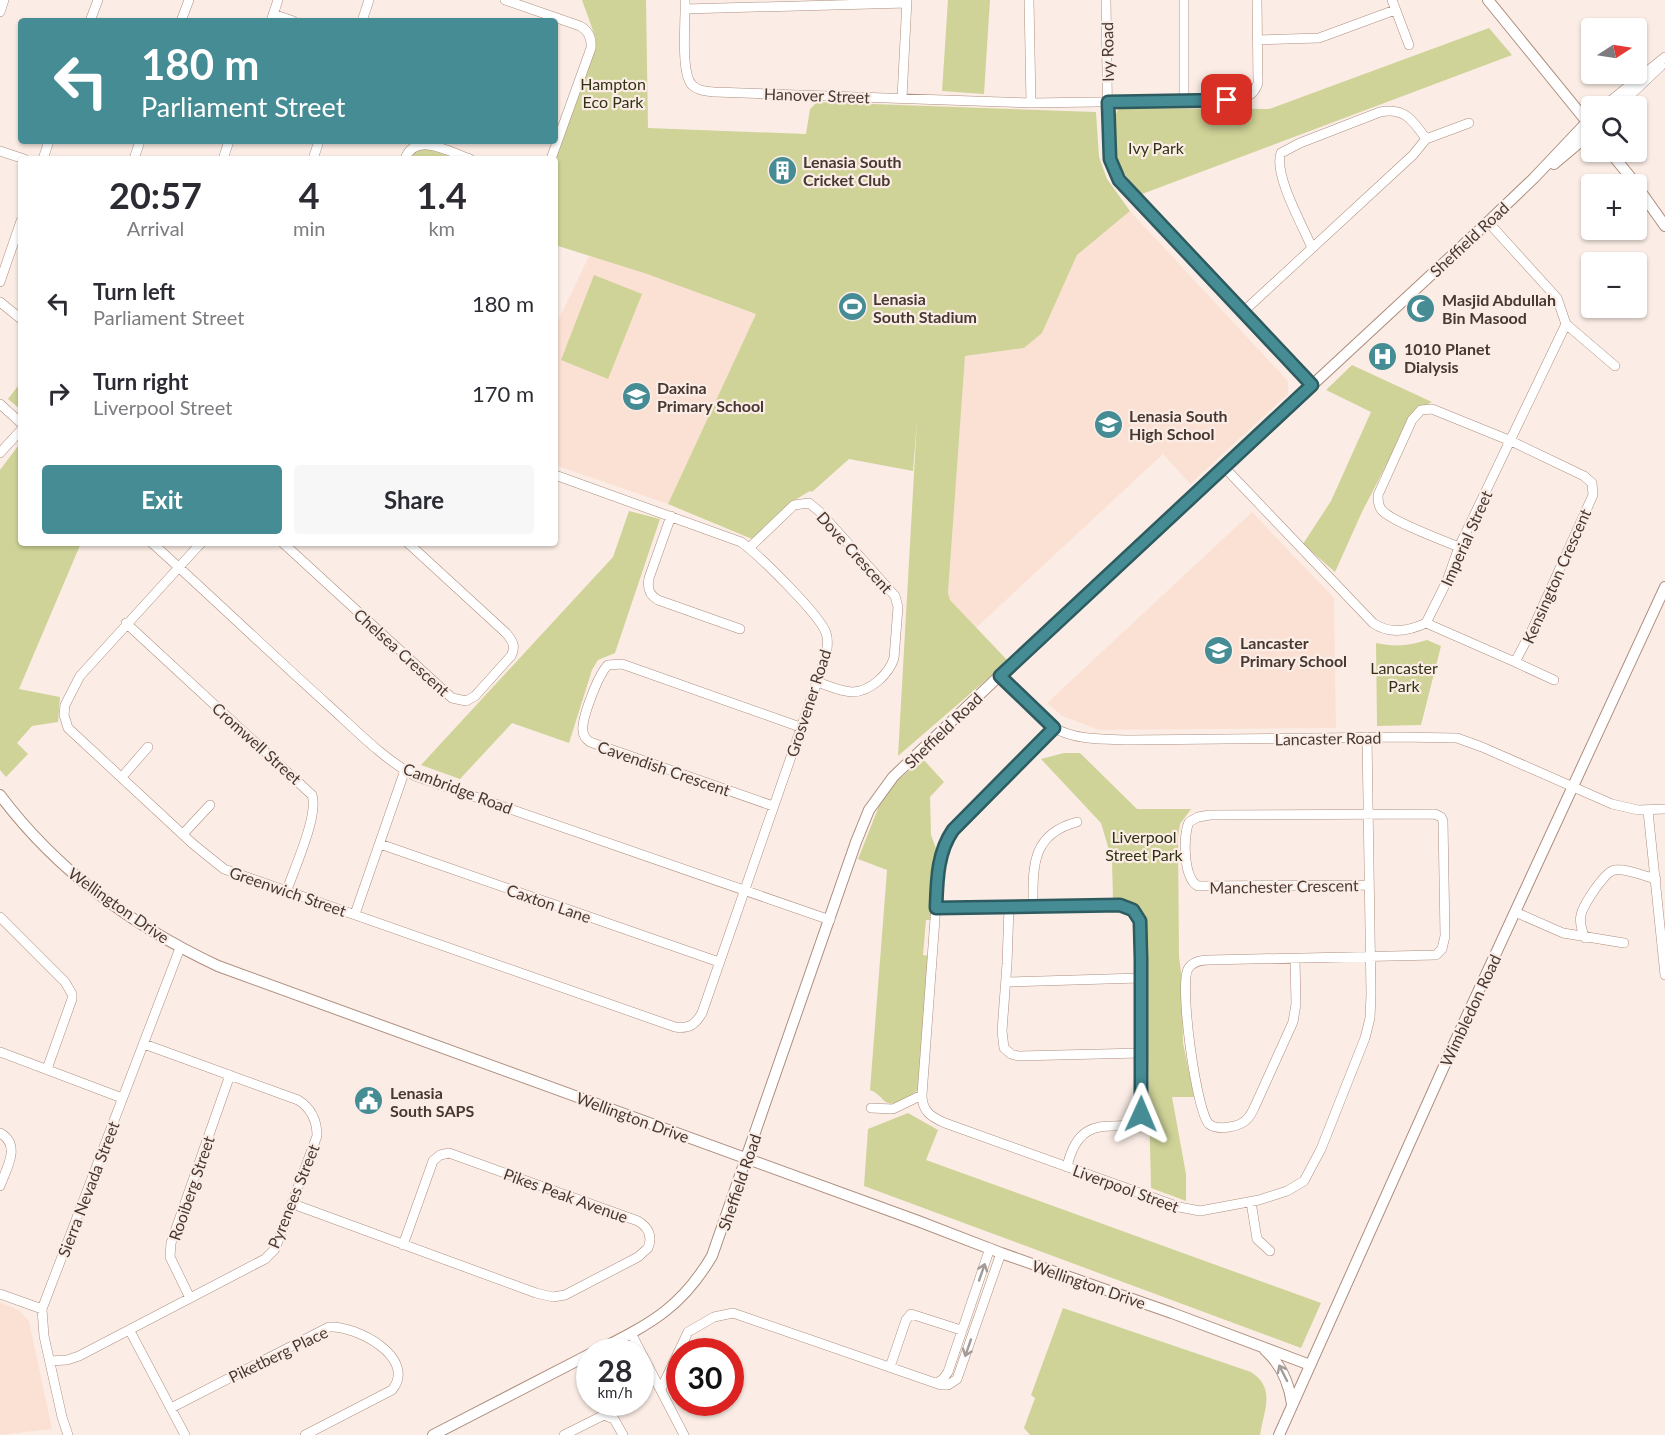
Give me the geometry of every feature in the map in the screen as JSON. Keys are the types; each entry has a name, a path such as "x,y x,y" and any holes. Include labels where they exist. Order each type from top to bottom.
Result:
{"street":[{"path":"0,12 4,0"},
{"path":"91,18 98,0"},
{"path":"182,18 189,0"},
{"path":"272,17 278,0"},
{"path":"363,18 369,0"},
{"path":"505,0 557,18"},
{"path":"1029,0 1031,103"},
{"name":"Ivy Road","path":"1106,0 1110,159 1119,180 1312,385"},
{"path":"1184,0 1184,100"},
{"path":"1257,0 1257,40 1319,38 1393,5 1409,45"},
{"path":"1488,0 1581,114"},
{"path":"685,5 907,1 902,98"},
{"name":"Hanover Street","path":"685,5 686,70 691,83 699,90 715,92 1031,103 1227,100 1253,94 1258,83 1257,40"},
{"path":"558,18 580,26 590,34 591,48 558,139"},
{"path":"1617,96 1665,60"},
{"path":"1628,96 1665,60"},
{"path":"1312,248 1282,180 1279,165 1281,153 1300,143 1380,112 1392,110 1404,113 1426,139"},
{"path":"558,113 566,116"},
{"path":"1244,311 1413,155 1426,139 1469,123"},
{"name":"Sheffield Road","path":"622,1338 674,1306 695,1283 716,1246 856,842 874,800 893,777 1488,222 1534,178 1553,155 1581,132"},
{"path":"406,156 413,147 424,144 461,156"},
{"path":"0,151 18,157"},
{"path":"1618,162 1627,174"},
{"path":"1647,201 1665,226"},
{"path":"1488,222 1557,298 1566,324 1615,366"},
{"path":"0,282 18,230"},
{"path":"0,302 18,317"},
{"name":"Imperial Street","path":"1426,623 1447,581 1459,547 1511,441 1559,334 1566,324"},
{"path":"0,404 18,420"},
{"path":"1459,547 1393,518 1381,509 1378,495 1412,420 1421,410 1432,409 1511,441"},
{"path":"0,453 18,433"},
{"name":"Kensington Crescent","path":"1426,623 1515,662 1533,628 1593,495 1593,488 1589,479 1584,476 1511,441"},
{"path":"1224,467 1373,623 1380,628 1393,631 1410,629 1426,623"},
{"name":"Grosvener Road","path":"558,476 741,542 826,632 827,648 817,682 702,1013 696,1022 687,1027 675,1026"},
{"name":"Dove Crescent","path":"749,548 794,505 809,502 896,596 898,607 894,658 885,675 870,688 855,693 817,682"},
{"path":"671,516 649,578 650,594 658,600 740,628"},
{"name":"Cambridge Road","path":"155,546 387,758 405,770 416,776 830,920"},
{"path":"179,567 198,546"},
{"name":"Chelsea Crescent","path":"286,546 452,698 466,701 475,696 511,656 514,651 513,644 506,633 411,546"},
{"name":"Greenwich Street","path":"179,567 75,682 67,699 64,715 68,728 224,869 675,1026"},
{"name":"Wimbledon Road","path":"1279,1435 1515,912 1665,587"},
{"name":"Cromwell Street","path":"126,623 312,795 315,802 312,817 287,890"},
{"path":"1515,662 1554,680"},
{"name":"Cavendish Crescent","path":"773,806 590,742 585,738 582,728 598,677 608,665 622,664 801,727"},
{"name":"Lancaster Road","path":"1000,676 1054,728 1077,736 1109,739 1457,738 1612,804 1648,811 1665,809"},
{"path":"871,1108 893,1108 922,1095 939,863 942,849 948,838 992,789 1054,728"},
{"name":"Liverpool Street","path":"922,1095 925,1109 939,1121 1187,1210 1200,1211 1251,1202 1297,1187 1313,1167 1368,1028 1371,994 1368,737"},
{"path":"122,777 148,747"},
{"path":"355,914 405,770"},
{"name":"Wellington Drive","path":"0,795 64,866 116,907 180,948 246,977 1310,1365"},
{"path":"183,834 210,805"},
{"path":"1648,811 1664,942 1665,975"},
{"path":"1295,959 1295,1014 1264,1088 1246,1121 1226,1127 1214,1127 1207,1120 1203,1109 1191,1051 1185,997 1185,981 1189,968 1197,962 1209,960 1431,957 1440,953 1445,936 1441,817 1435,814 1369,813"},
{"name":"Manchester Crescent","path":"1369,813 1203,816 1189,822 1186,834 1187,870 1190,880 1198,886 1369,885"},
{"path":"1033,906 1033,871 1037,853 1046,841 1061,828 1077,822"},
{"name":"Caxton Lane","path":"380,844 719,962"},
{"path":"1585,938 1581,927 1581,915 1608,873 1621,870 1656,879"},
{"path":"936,908 1120,905 1133,910 1140,921 1142,1108 1139,1119 1130,1124 1098,1127 1086,1131 1072,1148 1067,1167"},
{"path":"1008,907 1002,1041 1004,1048 1018,1056 1141,1053"},
{"path":"1515,912 1548,928 1585,938 1624,943"},
{"path":"0,917 65,982 72,994 71,1005 46,1069"},
{"name":"Sierra Nevada Street","path":"69,1435 62,1417 44,1336 42,1309 180,948"},
{"path":"1006,982 1140,978"},
{"name":"Pyrenees Street","path":"50,1361 73,1359 261,1262 275,1249 317,1136 316,1124 311,1112 306,1105 297,1100 144,1044"},
{"path":"0,1052 122,1098"},
{"name":"Rooiberg Street","path":"190,1298 170,1257 171,1243 230,1076"},
{"path":"0,1133 9,1140 12,1148 0,1186"},
{"name":"Pikes Peak Avenue","path":"293,1204 403,1245 536,1293 553,1297 565,1295 638,1257 648,1248 650,1238 646,1227 638,1221 449,1154 440,1155 433,1161 403,1245"},
{"path":"1251,1202 1257,1239 1270,1251"},
{"path":"937,1383 948,1372 990,1248"},
{"path":"661,1389 688,1332 714,1317 727,1314 737,1314 945,1385 957,1379 1001,1253"},
{"path":"0,1294 42,1309"},
{"path":"890,1367 909,1314 963,1326 975,1326"},
{"name":"Piketberg Place","path":"171,1408 329,1327 346,1329 379,1343 387,1350 398,1370 395,1387 305,1435"},
{"path":"130,1330 185,1435"},
{"path":"631,1333 684,1435"},
{"path":"1263,1348 1282,1370 1289,1387 1292,1405"},
{"path":"433,1435 576,1361"},
{"path":"564,1435 604,1415 614,1419 623,1435"}],"shaded area":[{"name":"Lenasia South High School","path":"1130,211 1288,381 1288,394 1190,484 1163,454 976,628 950,600 948,593 965,356 1024,348 1042,333 1077,255"},
{"name":"Daxina Primary School","path":"589,256 647,274 756,314 668,504 558,466 558,321"},
{"name":"Lancaster Primary School","path":"1252,512 1334,598 1336,728 1099,730 1062,716 1047,703"},
{"path":"0,1302 20,1311 29,1321 52,1429 0,1435"}],"green space":[{"name":"Hampton Eco Park","path":"582,0 646,0 648,128 806,134 810,109 817,102 1096,112 1099,157 1107,179 1130,211 1077,255 1042,333 1024,348 965,356 948,593 950,600 1008,661 898,756 917,420 913,471 849,459 812,492 788,504 752,539 668,504 756,314 647,274 558,246 558,156 556,156 596,39"},
{"path":"948,0 990,0 984,94 942,91"},
{"name":"Ivy Park","path":"1489,28 1512,55 1142,194 1128,179 1117,159 1114,124 1119,108 1269,109"},
{"path":"422,147 449,156 410,156 412,151"},
{"path":"594,275 642,294 608,379 561,360"},
{"path":"1352,365 1432,402 1414,411 1362,512 1335,572 1303,544 1331,501 1371,412 1326,390"},
{"path":"18,386 18,407 8,399"},
{"path":"18,446 18,546 80,546 19,689 60,697 58,722 32,726 17,743 28,754 6,777 0,770 0,470"},
{"path":"629,511 660,519 615,653 598,660 592,670 569,743 512,723 460,779 421,765 613,557"},
{"name":"Lancaster Park","path":"1427,640 1441,646 1421,725 1377,726 1376,643 1402,645"},
{"name":"Liverpool Street Park","path":"1064,753 1080,753 1137,809 1191,809 1180,824 1178,837 1179,957 1182,980 1183,1043 1194,1097 1172,1097 1186,1174 1186,1201 1151,1188 1145,922 1137,908 1125,902 1113,901 1112,860 1101,823 1041,759"},
{"path":"923,759 944,782 930,797 931,835 937,851 931,920 926,920 923,955 929,956 918,1089 909,1097 891,1104 870,1090 887,870 858,859 881,801 896,782"},
{"path":"908,1113 938,1130 926,1160 1321,1303 1301,1348 864,1186 868,1129"},
{"path":"1063,1308 1251,1372 1259,1378 1266,1392 1266,1408 1260,1435 1030,1435 1024,1428 1035,1398 1031,1395"}],"place":[{"name":"Lenasia South Cricket Club","path":"782,170"},
{"name":"Lenasia South Stadium","path":"852,307"},
{"name":"Masjid Abdullah Bin Masood","path":"1421,308"},
{"name":"1010 Planet Dialysis","path":"1383,357"},
{"name":"Daxina Primary School","path":"636,396"},
{"name":"Lenasia South High School","path":"1108,424"},
{"name":"Lancaster Primary School","path":"1219,651"},
{"name":"Lenasia South SAPS","path":"369,1101"}],"route":[{"path":"1141,1114 1140,921 1133,910 1128,906 1120,905 936,908 939,863 942,849 953,830 1054,728 1000,676 1312,385 1119,180 1110,159 1108,102 1227,100"}]}
